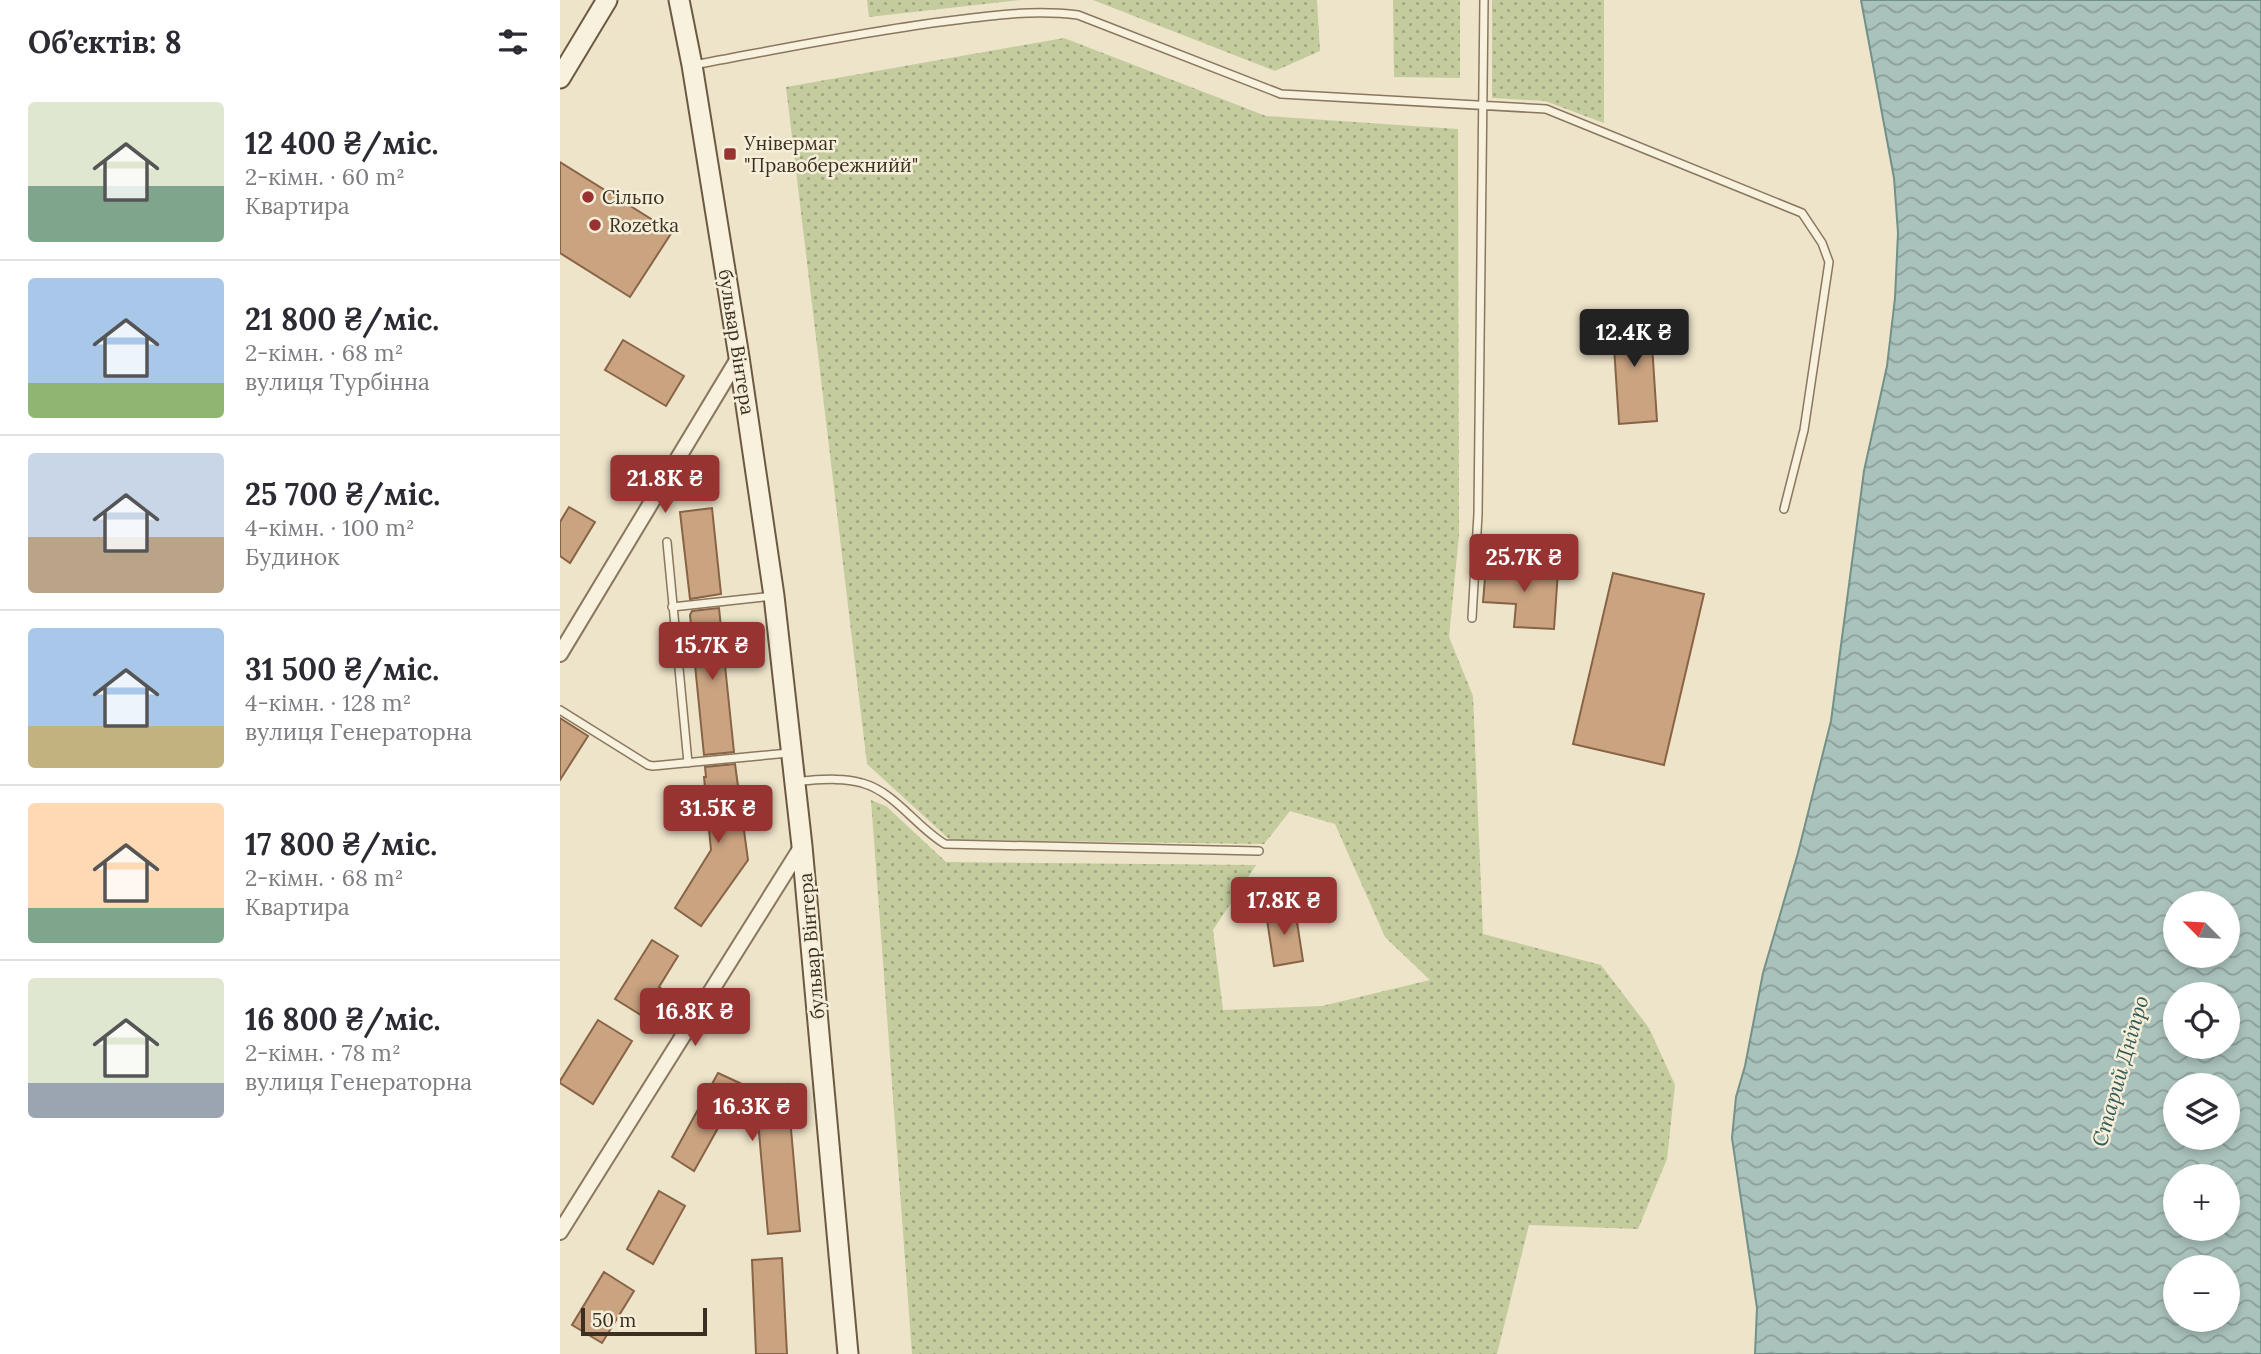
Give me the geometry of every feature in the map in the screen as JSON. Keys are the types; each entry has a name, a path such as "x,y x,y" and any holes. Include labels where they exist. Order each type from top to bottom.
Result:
{"street":[{"path":"560,78 607,0"},
{"name":"бульвар Вінтера","path":"679,0 692,65 775,596 802,846 848,1354"},
{"path":"560,654 739,357"},
{"path":"560,1232 802,846"}],"lane":[{"path":"1472,618 1478,514 1483,0"},
{"path":"692,65 890,29 987,16 1053,12 1078,15 1281,94 1546,109 1802,213 1822,243 1829,262 1804,430 1784,509"},
{"path":"667,542 688,763"},
{"path":"673,607 775,596"},
{"path":"560,710 648,765 790,753"},
{"path":"793,782 830,780 862,783 881,791 934,838 945,844 1259,851"}],"green space":[{"path":"867,0 1020,0 869,17"},
{"path":"1093,0 1317,0 1320,51 1275,71"},
{"path":"1393,0 1460,0 1460,78 1394,77"},
{"path":"1492,0 1604,0 1604,123 1545,101 1492,98"},
{"path":"1064,38 1266,116 1458,129 1459,535 1449,637 1473,696 1483,934 1601,965 1649,1028 1675,1085 1667,1159 1638,1229 1529,1225 1497,1354 912,1354 871,800 886,806 946,862 1256,865 1213,930 1223,1010 1322,1006 1430,980 1385,937 1335,824 1290,811 1264,844 950,840 867,764 786,87"}],"water":[{"name":"Старий Дніпро","path":"1861,0 2261,0 2261,1354 1755,1354 1757,1308 1732,1138 1736,1097 1745,1066 1763,973 1798,853 1831,721 1864,471 1887,366 1895,298 1898,233 1894,178"}],"building":[{"name":"Сільпо","path":"560,162 672,232 630,297 560,253"},
{"path":"1650,314 1657,421 1619,424 1612,316"},
{"path":"623,340 684,376 666,406 605,370"},
{"path":"569,507 595,522 570,563 560,556 560,522"},
{"path":"712,508 721,594 690,599 680,512"},
{"path":"1486,566 1558,571 1554,629 1514,627 1516,604 1483,602"},
{"path":"1613,573 1704,594 1664,765 1573,744"},
{"path":"719,608 734,752 704,755 690,615 692,611"},
{"path":"560,718 588,736 560,780"},
{"path":"735,764 748,860 701,926 675,908 711,850 705,767"},
{"path":"1295,909 1303,961 1274,966 1266,913"},
{"path":"652,940 678,956 659,987 665,991 651,1014 644,1010 641,1015 615,999"},
{"path":"598,1020 632,1041 593,1104 560,1081"},
{"path":"718,1073 744,1085 772,1087 787,1084 800,1231 768,1234 757,1110 732,1103 694,1171 672,1157"},
{"path":"659,1191 685,1206 653,1264 627,1249"},
{"path":"782,1258 787,1354 756,1354 752,1260"},
{"path":"604,1272 634,1291 602,1343 572,1325"}],"place":[{"name":"Універмаг \"Правобережнийй\"","path":"730,154"},
{"name":"Сільпо","path":"588,197"},
{"name":"Rozetka","path":"595,225"}]}
